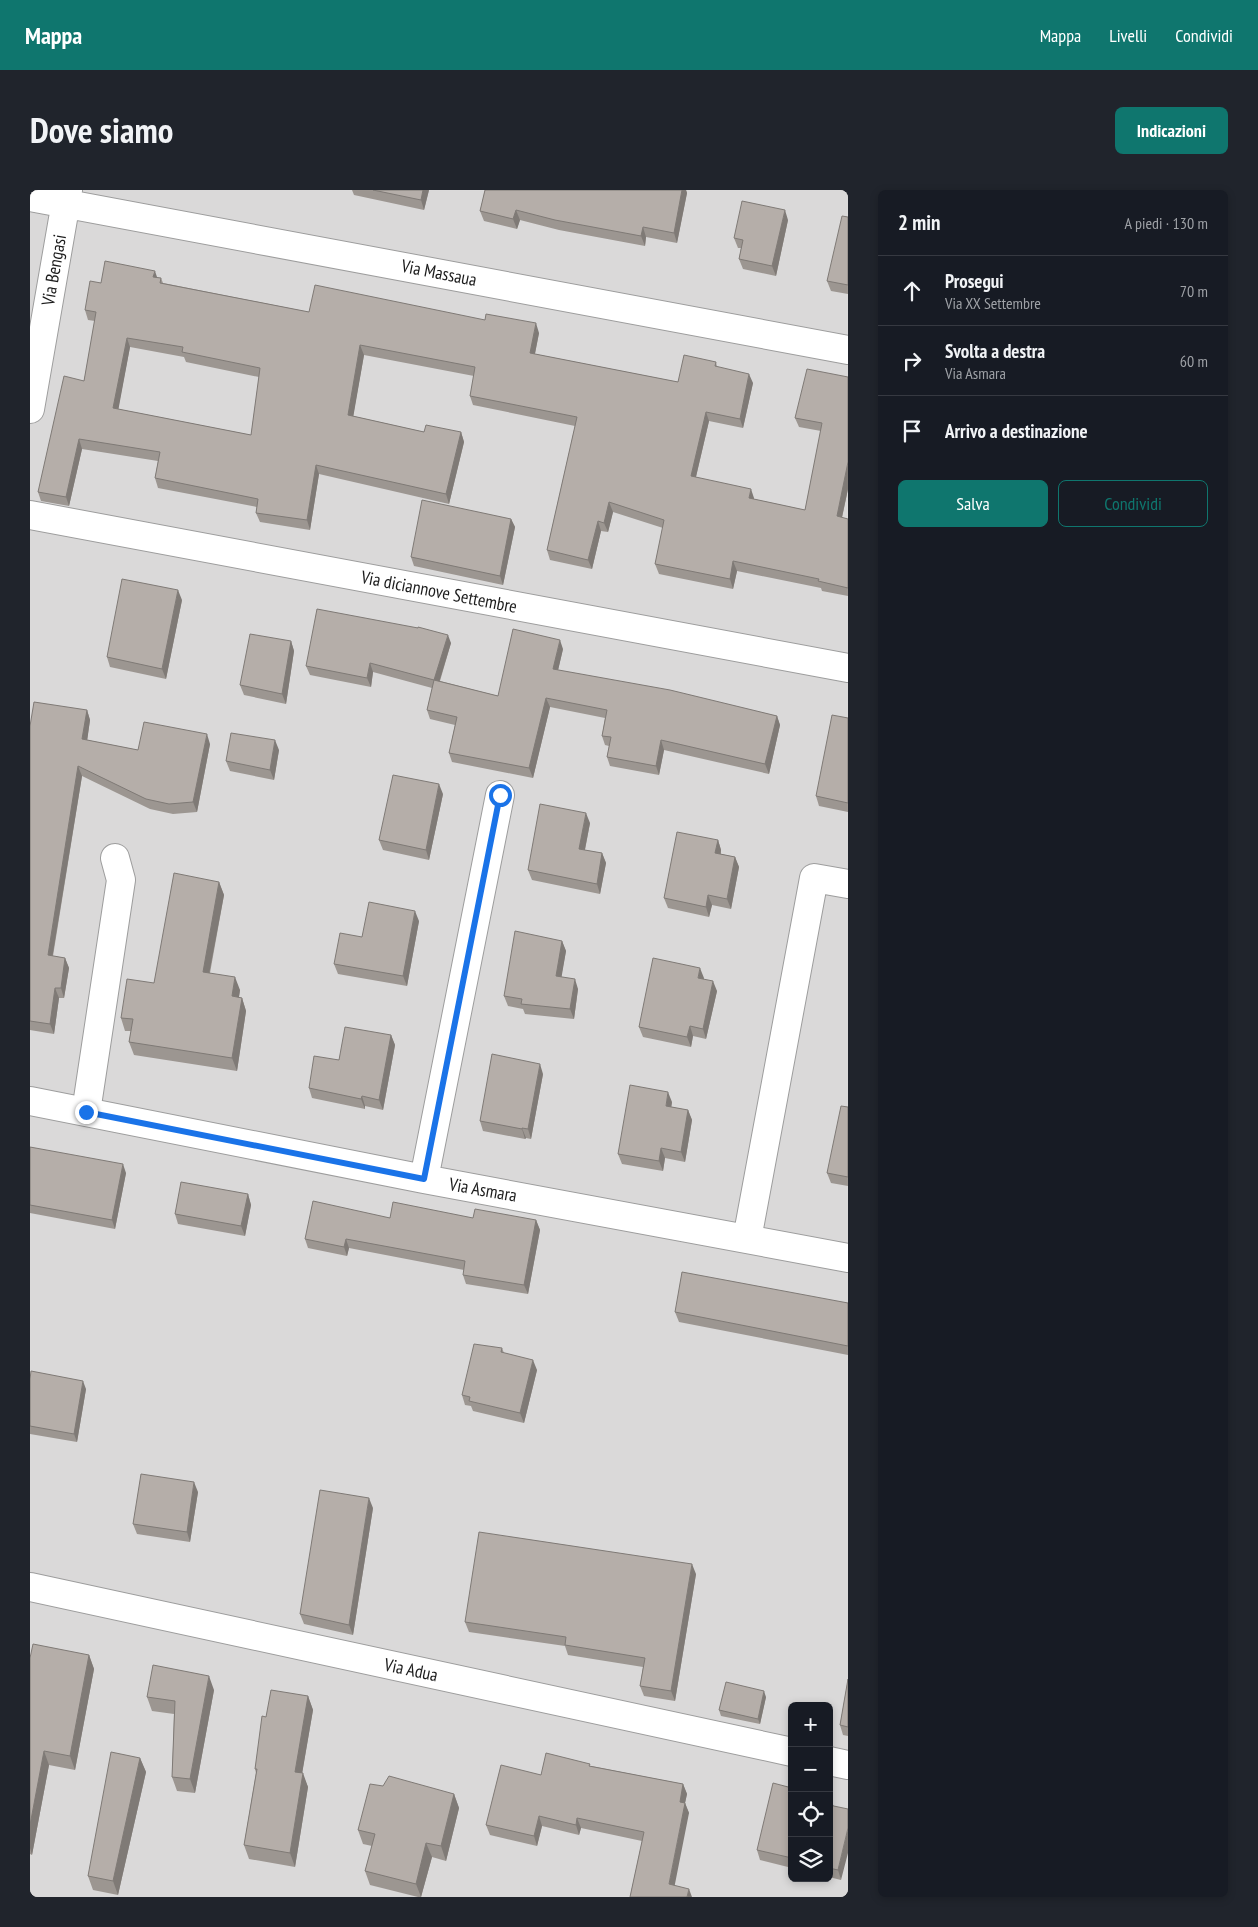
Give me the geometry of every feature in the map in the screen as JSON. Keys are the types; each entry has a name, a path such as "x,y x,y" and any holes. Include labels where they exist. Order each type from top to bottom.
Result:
{"street":[{"name":"Via Massaua","path":"30,197 67,197 848,350"},
{"name":"Via Bengasi","path":"30,409 67,197"},
{"name":"Via diciannove Settembre","path":"30,515 848,668"},
{"path":"424,1179 500,795"},
{"path":"86,1112 121,880 115,858"},
{"path":"747,1239 814,878 848,884"},
{"name":"Via Asmara","path":"30,1101 424,1179 848,1258"},
{"name":"Via Adua","path":"30,1587 788,1751"},
{"path":"833,1762 848,1765"}],"shaded area":[{"path":"30,190 848,190 848,1897 30,1897"}],"building":[{"path":"373,190 423,190 421,200"},
{"path":"485,190 682,190 674,233 643,227 641,236 555,220 516,210 513,219 480,211"},
{"path":"742,201 785,210 772,266 739,259 743,240 734,238"},
{"path":"842,216 848,217 848,285 827,281"},
{"path":"105,261 155,271 153,277 161,278 160,283 309,312 315,285 485,320 486,314 536,323 530,353 678,382 684,355 716,362 715,366 749,374 740,419 706,412 691,476 751,489 749,498 805,510 822,423 795,418 807,369 848,377 848,462 837,516 848,519 848,588 818,581 819,579 733,561 730,579 655,564 664,520 609,502 604,523 598,521 588,560 547,550 577,417 470,396 475,367 360,345 348,415 424,432 426,425 461,432 446,494 316,465 307,520 256,513 258,499 155,478 160,452 79,439 66,497 38,492 64,376 84,381 96,312 85,310 90,281 101,283","holes":["127,338 183,347 182,352 260,368 251,435 113,408"]},
{"path":"422,500 511,519 500,576 411,557"},
{"path":"122,579 178,590 162,669 107,657"},
{"path":"317,609 418,627 448,635 434,680 370,663 367,678 306,666"},
{"path":"513,629 560,640 553,669 670,690 777,716 765,764 661,740 656,766 607,757 611,737 602,736 607,710 546,698 529,768 449,753 457,717 427,710 434,680 498,696"},
{"path":"250,634 291,641 282,694 240,685"},
{"path":"34,702 87,710 82,739 138,750 144,722 207,734 193,802 169,804 146,799 78,766 48,955 65,958 61,988 55,988 50,1024 30,1021 30,726"},
{"path":"832,715 848,718 848,803 816,796"},
{"path":"231,733 275,740 270,770 226,761"},
{"path":"393,775 439,784 426,850 379,840"},
{"path":"540,804 586,813 579,849 602,853 597,884 528,870"},
{"path":"677,832 718,840 715,853 735,857 727,899 708,895 706,907 664,898"},
{"path":"174,873 219,882 203,972 235,977 232,996 242,998 232,1058 129,1042 133,1019 121,1018 127,979 154,983"},
{"path":"369,902 415,911 403,976 334,964 340,933 362,937"},
{"path":"515,931 562,941 556,976 575,979 570,1009 521,1004 522,999 504,996"},
{"path":"653,958 700,968 698,978 713,981 703,1029 690,1026 687,1037 639,1027"},
{"path":"345,1027 391,1035 379,1100 362,1096 361,1099 309,1088 314,1056 339,1060"},
{"path":"492,1054 540,1064 528,1129 480,1121"},
{"path":"630,1085 668,1092 666,1106 688,1110 681,1152 661,1148 659,1161 618,1154"},
{"path":"841,1106 848,1107 848,1177 827,1173"},
{"path":"30,1147 123,1164 112,1220 30,1205"},
{"path":"181,1182 248,1194 241,1226 175,1214"},
{"path":"313,1201 390,1218 393,1202 473,1218 475,1209 536,1220 524,1285 463,1275 465,1261 346,1239 344,1247 305,1239"},
{"path":"682,1272 848,1303 848,1346 675,1312"},
{"path":"474,1344 502,1348 501,1352 533,1360 520,1413 469,1401 470,1397 462,1395"},
{"path":"31,1371 83,1381 74,1434 30,1426"},
{"path":"141,1474 194,1482 187,1532 133,1524"},
{"path":"320,1490 369,1498 349,1625 300,1614"},
{"path":"479,1532 692,1564 671,1691 640,1686 645,1658 565,1645 566,1637 465,1622"},
{"path":"33,1644 89,1655 70,1756 44,1751 30,1825 30,1658"},
{"path":"153,1665 209,1676 190,1779 172,1777 175,1701 147,1697"},
{"path":"848,1679 848,1727 840,1725"},
{"path":"726,1682 764,1691 758,1719 719,1710"},
{"path":"271,1690 308,1696 295,1772 303,1773 290,1853 244,1845 257,1769 255,1769 262,1716 266,1717"},
{"path":"111,1752 140,1758 113,1881 88,1876"},
{"path":"546,1753 590,1764 589,1766 683,1784 680,1802 685,1803 669,1884 689,1889 687,1897 630,1897 644,1832 577,1818 576,1825 539,1816 534,1836 486,1825 501,1765 541,1775"},
{"path":"389,1776 454,1794 441,1846 426,1843 416,1884 365,1871 375,1834 358,1830 370,1784 383,1786"},
{"path":"773,1783 788,1787 788,1857 757,1850"},
{"path":"833,1806 848,1809 848,1828 838,1870 833,1869"}],"route":[{"path":"86,1112 424,1179 500,795"}]}
